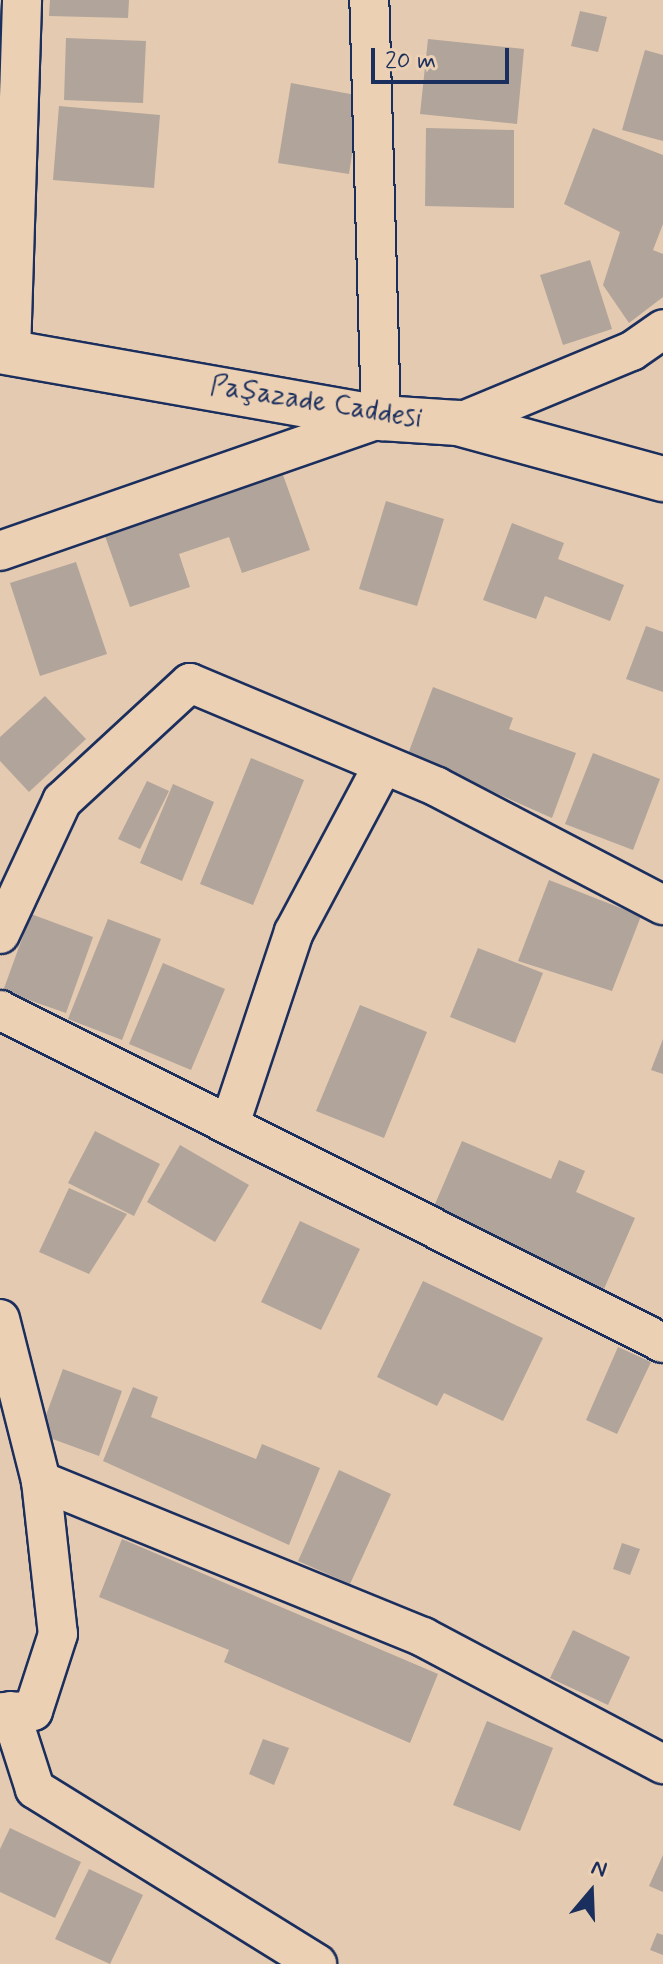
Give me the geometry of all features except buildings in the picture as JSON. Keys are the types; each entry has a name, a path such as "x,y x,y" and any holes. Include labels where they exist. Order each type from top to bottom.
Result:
{"street":[{"path":"6,352 22,0"},
{"path":"0,551 381,418 369,0"},
{"path":"458,423 632,351 663,329"},
{"name":"Paşazade Caddesi","path":"6,352 381,418 458,423 651,473"},
{"path":"0,934 62,801 190,683 383,765 663,905"},
{"path":"230,1124 294,932 383,765"},
{"path":"0,1010 663,1343"},
{"path":"0,1319 41,1481 58,1634 33,1711 5,1711 35,1789 317,1964"},
{"path":"41,1481 423,1637 663,1764"}]}
